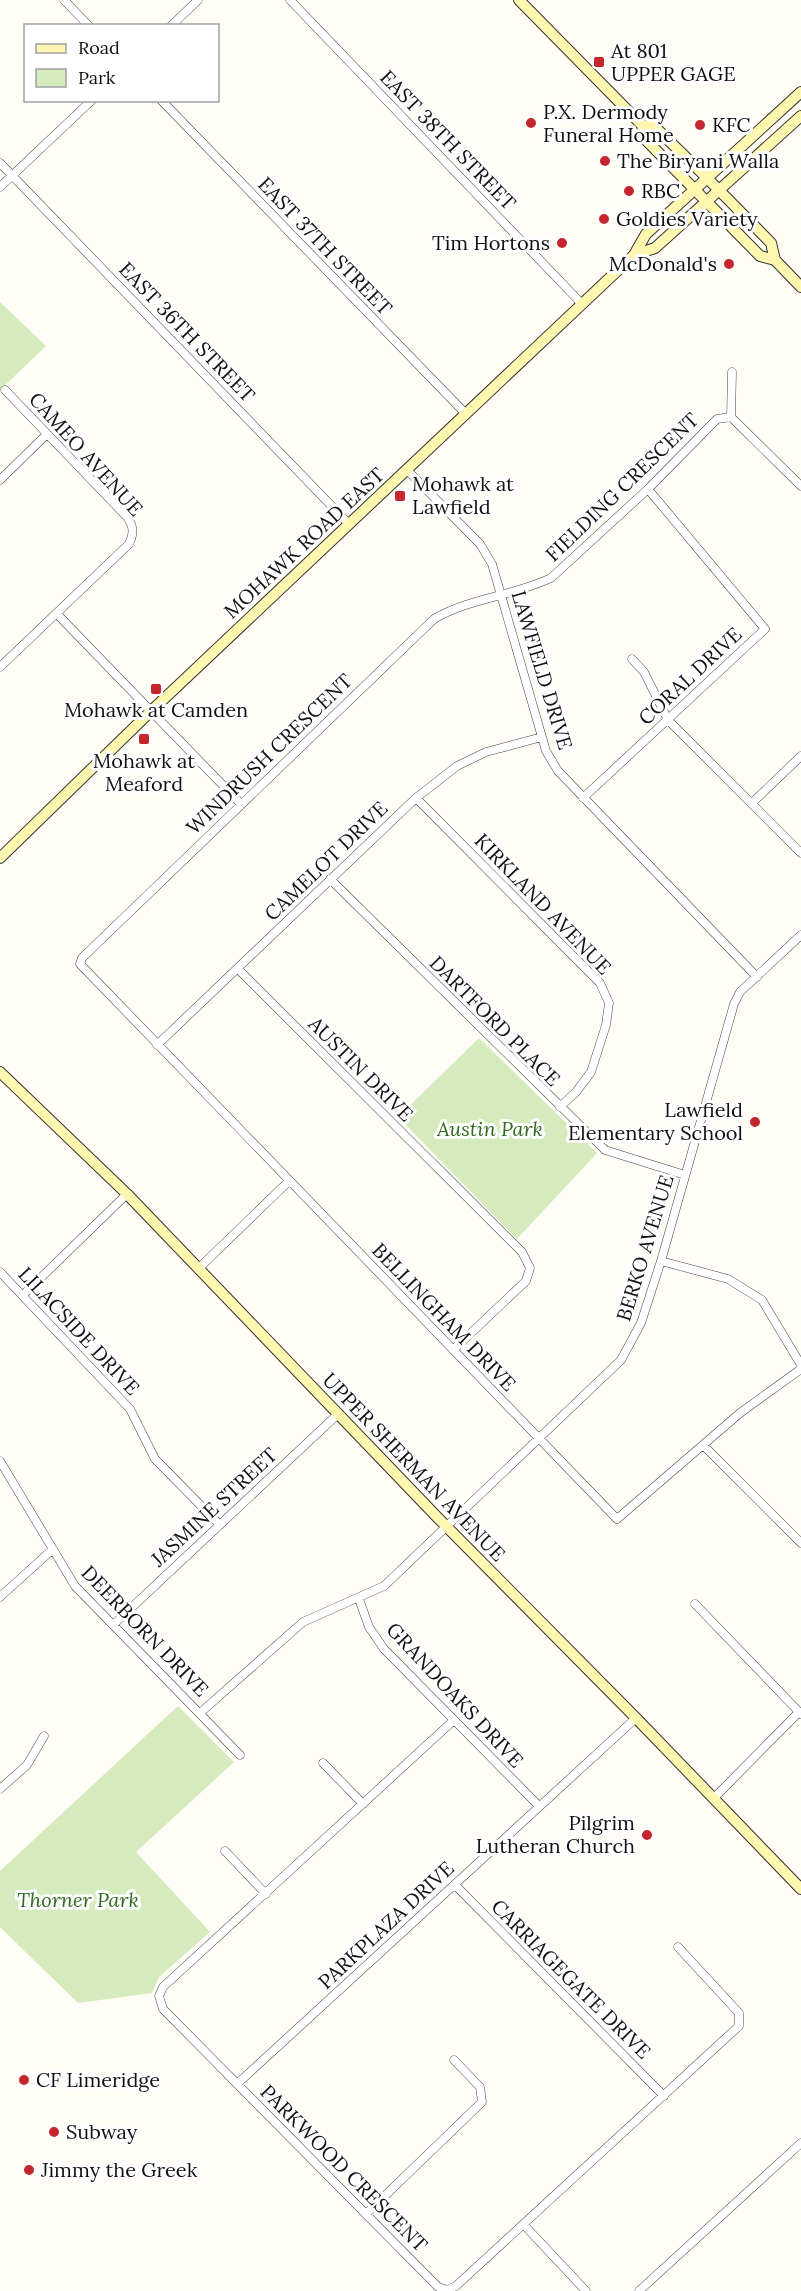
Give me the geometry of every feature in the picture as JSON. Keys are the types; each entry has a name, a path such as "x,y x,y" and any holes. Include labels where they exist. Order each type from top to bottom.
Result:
{"main road":[{"path":"519,0 642,124 654,126 771,243 775,260 801,287"},
{"name":"MOHAWK ROAD EAST","path":"0,858 150,712 634,255 646,234 801,92"},
{"name":"MOHAWK ROAD EAST","path":"634,255 656,248 801,116"},
{"path":"642,124 644,138 705,201 760,256 775,260"},
{"name":"UPPER SHERMAN AVENUE","path":"0,1072 127,1194 446,1526 801,1889"}],"street":[{"path":"64,0 87,24"},
{"path":"173,24 198,0"},
{"name":"EAST 38TH STREET","path":"290,0 582,304"},
{"path":"0,187 90,102"},
{"name":"EAST 37TH STREET","path":"163,102 466,414"},
{"name":"EAST 36TH STREET","path":"0,163 350,524"},
{"name":"FIELDING CRESCENT","path":"732,372 731,417 801,486"},
{"name":"CAMEO AVENUE","path":"0,667 129,544 133,535 133,525 5,390"},
{"name":"FIELDING CRESCENT","path":"502,595 551,578 648,489 717,419 731,417"},
{"path":"0,480 47,434"},
{"name":"LAWFIELD DRIVE","path":"407,470 480,544 492,564 546,751 558,771 757,976"},
{"name":"CORAL DRIVE","path":"583,798 765,629 648,489"},
{"name":"WINDRUSH CRESCENT","path":"82,968 82,958 434,619 455,607 502,595"},
{"path":"57,614 241,804"},
{"path":"632,659 644,672 668,720 801,853"},
{"name":"CAMELOT DRIVE","path":"157,1045 416,798 457,766 476,757 542,737"},
{"path":"752,804 801,756"},
{"name":"KIRKLAND AVENUE","path":"416,798 600,983 609,1003 606,1025 591,1072 576,1092 560,1107"},
{"name":"DARTFORD PLACE","path":"330,879 604,1150 685,1175"},
{"name":"BERKO AVENUE","path":"200,1713 296,1628 384,1586 621,1360 641,1323 661,1262 734,1004 740,992 801,935"},
{"name":"BELLINGHAM DRIVE","path":"82,968 617,1519 740,1413 801,1367"},
{"name":"AUSTIN DRIVE","path":"238,969 522,1252 530,1268 526,1281 453,1350"},
{"path":"198,1269 289,1181"},
{"path":"23,1295 127,1194"},
{"path":"661,1262 728,1279 762,1300 774,1317 801,1367"},
{"name":"LILACSIDE DRIVE","path":"0,1272 130,1409 155,1458 220,1526"},
{"name":"JASMINE STREET","path":"113,1624 338,1414"},
{"path":"704,1445 801,1543"},
{"name":"DEERBORN DRIVE","path":"0,1461 75,1586 240,1755"},
{"path":"0,1598 53,1549"},
{"name":"GRANDOAKS DRIVE","path":"359,1599 369,1627 384,1648 539,1806"},
{"path":"695,1604 800,1713 713,1799"},
{"name":"PARKPLAZA DRIVE","path":"237,2084 636,1718"},
{"name":"PARKWOOD CRESCENT","path":"454,1720 163,1988 159,1996 163,2009 442,2290 456,2286 734,2031 741,2020 739,2013 678,1947"},
{"path":"0,1789 27,1765 44,1736"},
{"path":"323,1763 363,1804"},
{"path":"225,1851 266,1894"},
{"name":"CARRIAGEGATE DRIVE","path":"455,1885 664,2096"},
{"path":"366,2214 482,2102 480,2087 454,2060"},
{"path":"639,2291 801,2143"},
{"path":"524,2225 586,2291"}],"green space":[{"path":"0,302 46,346 0,390"},
{"name":"Austin Park","path":"479,1038 597,1153 517,1239 398,1117"},
{"name":"Thorner Park","path":"178,1706 234,1762 136,1852 210,1932 159,1977 152,1993 78,2003 0,1927 0,1871"}],"place":[{"name":"At 801 UPPER GAGE","path":"599,62"},
{"name":"P.X. Dermody Funeral Home","path":"531,123"},
{"name":"KFC","path":"700,125"},
{"name":"The Biryani Walla","path":"605,161"},
{"name":"RBC","path":"629,191"},
{"name":"Goldies Variety","path":"604,219"},
{"name":"Tim Hortons","path":"562,243"},
{"name":"McDonald's","path":"729,264"},
{"name":"Mohawk at Lawfield","path":"400,496"},
{"name":"Mohawk at Camden","path":"156,689"},
{"name":"Mohawk at Meaford","path":"144,739"},
{"name":"Lawfield Elementary School","path":"755,1122"},
{"name":"Pilgrim Lutheran Church","path":"647,1835"},
{"name":"CF Limeridge","path":"24,2080"},
{"name":"Subway","path":"54,2132"},
{"name":"Jimmy the Greek","path":"29,2170"}]}
